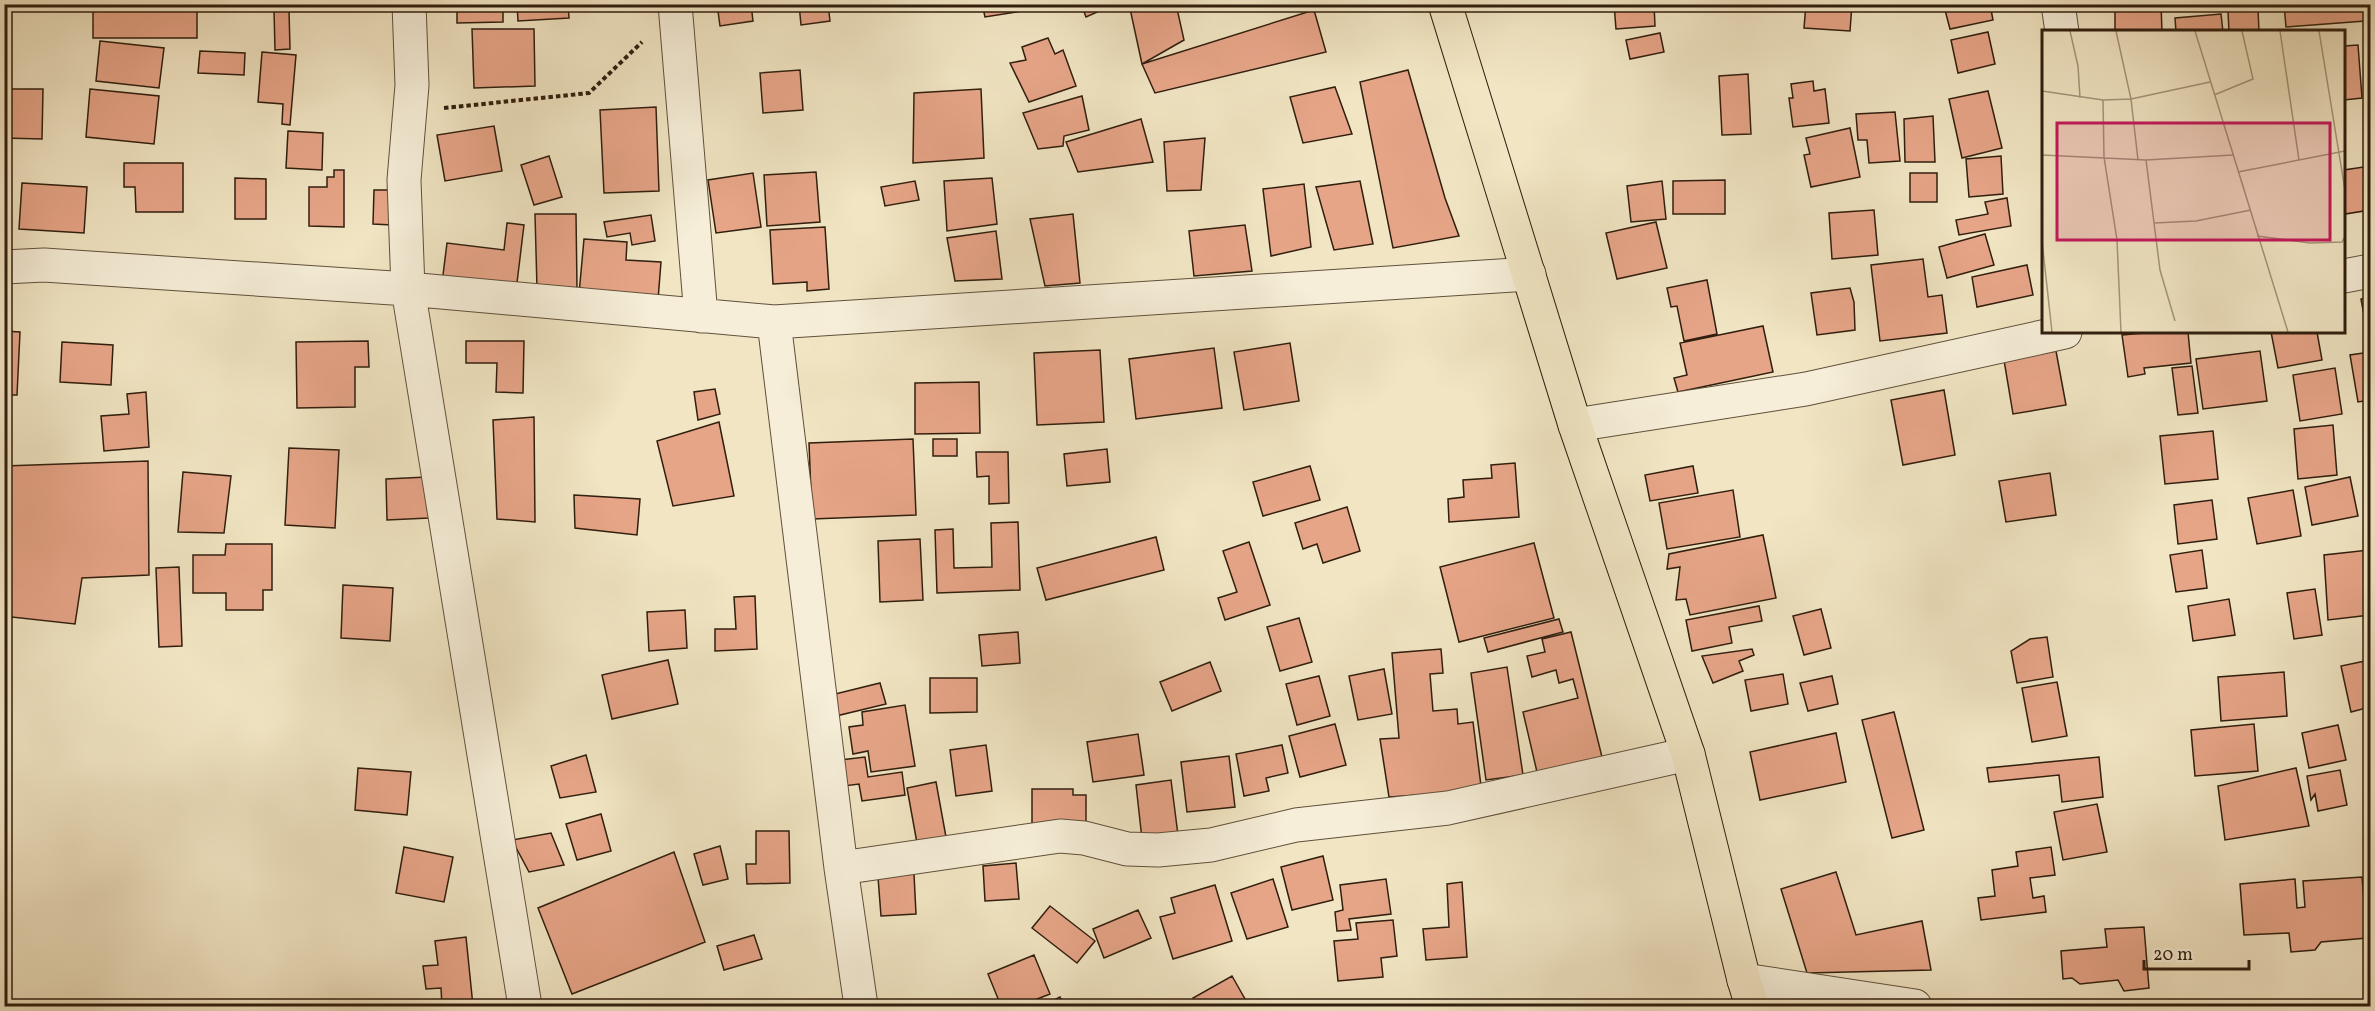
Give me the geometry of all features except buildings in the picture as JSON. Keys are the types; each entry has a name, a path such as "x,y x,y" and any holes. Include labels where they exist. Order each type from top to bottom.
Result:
{"main road":[{"path":"1445,4 1575,425 1688,754 1748,993"}],"street":[{"path":"409,4 412,85 404,180 408,289 525,1006"},
{"path":"2058,4 2062,30"},
{"path":"675,7 701,316"},
{"path":"4,267 44,265 408,289 774,322 1529,274"},
{"path":"2345,276 2370,271"},
{"path":"774,322 841,868 861,1006"},
{"path":"1575,425 1806,389 2060,333"},
{"path":"841,868 1060,836 1083,838 1127,849 1158,850 1211,844 1296,825 1448,808 1688,754"},
{"path":"1748,993 1915,1006"}],"path":[{"path":"410,111 589,93 675,7"}]}
